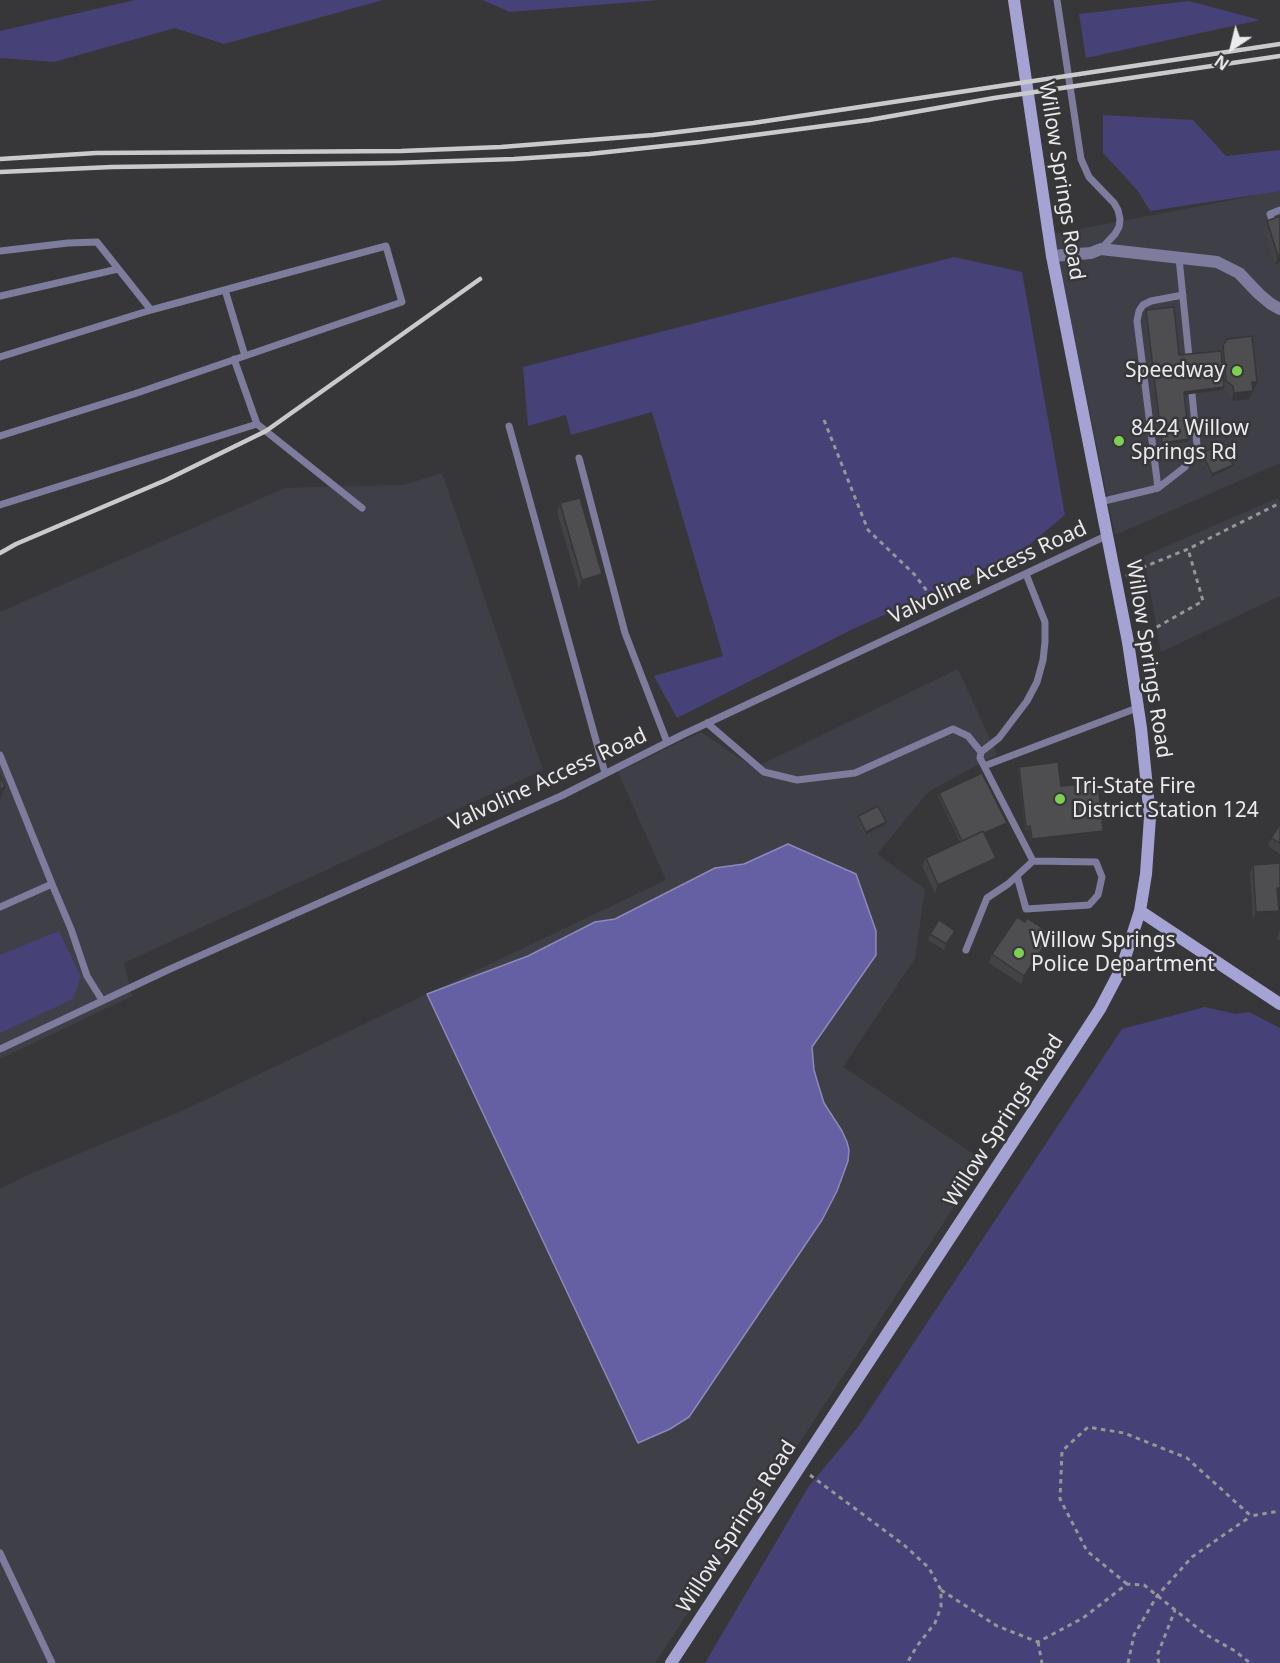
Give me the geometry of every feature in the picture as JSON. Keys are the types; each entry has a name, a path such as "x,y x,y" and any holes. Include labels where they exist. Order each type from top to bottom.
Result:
{"main road":[{"name":"Willow Springs Road","path":"671,1663 1100,1009 1122,967 1140,911 1146,874 1150,817 1146,771 1117,581 1052,256 1014,0"},
{"path":"1140,911 1280,1004"}],"street":[{"path":"1052,256 1091,253 1101,249 1217,262 1239,273 1259,294 1280,309"}],"lane":[{"path":"1057,0 1081,159 1089,177 1114,203 1120,219 1115,234 1101,249"},
{"path":"1274,226 1270,214 1280,210"},
{"path":"0,251 97,242 151,310"},
{"path":"0,357 151,310 386,246 402,302 0,436"},
{"path":"1179,258 1189,357"},
{"path":"0,296 118,269"},
{"path":"225,290 245,356"},
{"path":"1158,488 1137,321 1143,304 1183,295"},
{"path":"234,359 257,424 363,508"},
{"path":"1100,502 1158,488 1185,466 1197,445 1192,394"},
{"path":"0,505 257,424"},
{"path":"508,426 605,773"},
{"path":"579,458 625,633 667,742"},
{"name":"Valvoline Access Road","path":"0,1049 102,1000 561,795 667,742 1108,535"},
{"path":"1026,574 1045,622 1043,660 1037,682 1027,701 999,738 981,752 980,758 1033,861"},
{"path":"984,766 1137,708"},
{"path":"707,723 764,772 797,780 855,773 954,729 968,736 981,752"},
{"path":"0,755 71,930 87,976 102,1000"},
{"path":"966,950 987,898 1008,884 1033,861 1096,862 1102,877 1098,895 1089,904 1026,909 1017,876"},
{"path":"0,908 52,884"},
{"path":"0,1553 52,1663"}],"path":[{"path":"824,420 868,530 914,574 943,612"},
{"path":"1117,581 1139,568 1188,549 1280,503"},
{"path":"1128,642 1203,601 1188,549"},
{"path":"1250,1663 1235,1651 1205,1634 1144,1585 1127,1584 1087,1551 1060,1498 1062,1451 1088,1427 1124,1433 1187,1458 1251,1516"},
{"path":"799,1467 904,1545 929,1568 941,1590 996,1626 1038,1642 1083,1618 1127,1584"},
{"path":"1128,1663 1134,1635 1157,1596 1192,1557 1251,1516 1280,1510"},
{"path":"907,1663 935,1623 941,1607 941,1590"},
{"path":"1159,1663 1156,1656 1175,1610"},
{"path":"1038,1642 1042,1663"},
{"path":"1242,1663 1244,1658"}],"shaded area":[{"path":"135,0 383,0 224,44 175,28 54,62 0,58 0,31"},
{"path":"482,0 659,0 510,12"},
{"path":"1189,1 1260,20 1086,58 1079,14"},
{"path":"1103,115 1193,120 1226,156 1280,150 1280,191 1150,211 1138,191 1103,153"},
{"path":"1280,187 1280,463 1115,535 1053,234 1243,198"},
{"path":"954,257 1022,272 1065,515 1029,545 964,579 853,629 677,718 654,676 723,656 652,412 571,435 566,415 528,426 523,367"},
{"path":"442,473 543,770 124,963 132,996 0,1059 0,612 285,488 404,485"},
{"path":"1278,498 1280,502 1280,596 1161,652 1144,556"},
{"path":"958,669 997,754 928,792 877,854 925,889 915,958 843,1067 984,1161 655,1663 0,1663 0,1189 30,1174 184,1110 666,880 618,772 701,732 754,768"},
{"path":"788,844 856,874 876,931 876,955 812,1047 814,1070 824,1103 847,1142 848,1161 837,1191 822,1220 689,1417 670,1429 638,1443 427,994 528,956 595,922 615,919 715,868 744,864"},
{"path":"59,931 81,977 73,999 0,1033 0,955"},
{"path":"1205,1007 1236,1014 1249,1012 1280,1028 1280,1663 705,1663 809,1486 858,1427 1122,1029"}],"building":[{"path":"1280,216 1280,255 1278,256 1267,221"},
{"name":"Speedway","path":"1174,307 1179,355 1221,351 1224,387 1184,392 1189,439 1162,443 1146,310"},
{"name":"Speedway","path":"1252,336 1257,382 1252,382 1253,391 1234,393 1233,386 1226,381 1223,345 1227,339"},
{"path":"1223,443 1233,465 1212,474 1202,453"},
{"path":"580,498 602,574 582,580 560,503"},
{"name":"Tri-State Fire District Station 124","path":"1058,762 1061,786 1098,783 1103,831 1032,839 1030,826 1026,827 1019,767"},
{"path":"982,773 1007,823 962,841 939,793"},
{"path":"0,775 5,787 0,789"},
{"path":"878,806 886,822 866,832 858,816"},
{"path":"1280,824 1280,843 1271,838"},
{"path":"983,831 996,858 938,885 926,858"},
{"path":"1280,863 1280,888 1277,888 1279,911 1256,912 1253,865"},
{"name":"Willow Springs Police Department","path":"1017,917 1025,922 1027,918 1052,934 1024,976 992,954"},
{"path":"939,920 955,931 946,944 930,934"}],"railway":[{"path":"0,159 96,153 401,151 501,147 653,135 753,123 1280,44"},
{"path":"0,172 112,167 393,163 589,154 869,120 994,98 1280,56"},
{"path":"0,553 166,480 266,431 480,279"}],"place":[{"name":"Speedway","path":"1237,371"},
{"name":"8424 Willow Springs Rd","path":"1119,441"},
{"name":"Tri-State Fire District Station 124","path":"1060,799"},
{"name":"Willow Springs Police Department","path":"1019,953"}]}
